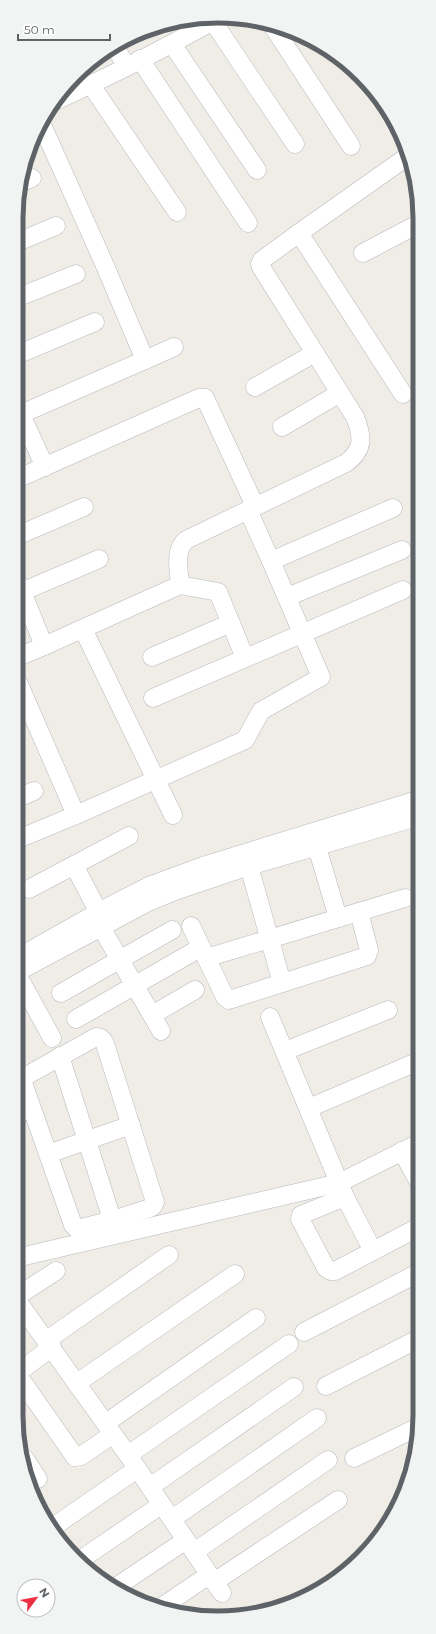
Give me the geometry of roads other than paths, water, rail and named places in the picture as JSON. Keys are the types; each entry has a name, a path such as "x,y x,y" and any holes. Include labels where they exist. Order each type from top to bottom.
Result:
{"street":[{"path":"73,89 91,85 172,44 208,23"},
{"path":"215,23 295,144"},
{"path":"276,32 351,146"},
{"path":"172,44 257,170"},
{"path":"119,50 133,63 248,223"},
{"path":"91,85 177,212"},
{"path":"44,130 103,261 145,360"},
{"path":"180,585 178,552 181,544 186,540 346,464 358,451 361,441 355,417 260,264 262,260 404,159"},
{"path":"23,240 56,226"},
{"path":"363,253 413,227"},
{"path":"299,233 403,394"},
{"path":"23,296 76,274"},
{"path":"23,352 95,322"},
{"path":"23,411 174,347"},
{"path":"255,387 315,353"},
{"path":"282,427 340,393"},
{"path":"23,476 199,398 206,398 252,508 271,560 321,677 261,711 245,740 23,837"},
{"path":"23,419 45,467"},
{"path":"23,533 84,507"},
{"path":"271,560 393,508"},
{"path":"287,597 402,550"},
{"path":"23,589 99,559"},
{"path":"23,656 180,585 218,592 245,658"},
{"path":"153,698 403,590"},
{"path":"23,597 44,646"},
{"path":"152,657 231,623"},
{"path":"84,629 173,816"},
{"path":"23,693 76,815"},
{"path":"23,796 34,791"},
{"path":"23,955 100,920 175,891 249,866 317,847 413,809"},
{"path":"23,969 100,920 149,886 206,865 413,809"},
{"path":"29,889 129,836"},
{"path":"317,847 338,918"},
{"path":"74,865 120,960 161,1031"},
{"path":"249,866 282,983"},
{"path":"76,1019 134,985 200,955 269,938 405,898"},
{"path":"191,926 200,955 225,997 232,999 367,956 369,950 358,912"},
{"path":"61,993 172,930"},
{"path":"23,984 52,1038"},
{"path":"152,1015 195,990"},
{"path":"285,1051 388,1010"},
{"path":"270,1017 342,1190 373,1251"},
{"path":"23,1078 60,1056 96,1037 103,1039 155,1202 153,1206 115,1228 23,1256"},
{"path":"60,1056 115,1228"},
{"path":"309,1108 412,1064"},
{"path":"23,1083 73,1225 75,1228 80,1230 115,1228 342,1190"},
{"path":"48,1154 131,1125"},
{"path":"412,1159 342,1190 303,1214 300,1219 326,1268 331,1271 335,1271 413,1230"},
{"path":"23,1368 49,1344 169,1255"},
{"path":"23,1299 56,1270"},
{"path":"77,1383 235,1274"},
{"path":"304,1332 413,1276"},
{"path":"23,1310 133,1462 215,1583"},
{"path":"23,1384 75,1456 81,1456 109,1428 256,1318"},
{"path":"326,1386 413,1342"},
{"path":"56,1525 133,1462 289,1344"},
{"path":"150,1487 294,1387"},
{"path":"172,1519 317,1418"},
{"path":"354,1458 413,1429"},
{"path":"120,1585 190,1546 328,1460"},
{"path":"31,1468 38,1479"},
{"path":"168,1604 215,1583 338,1500"},
{"path":"84,1558 161,1504"}]}
